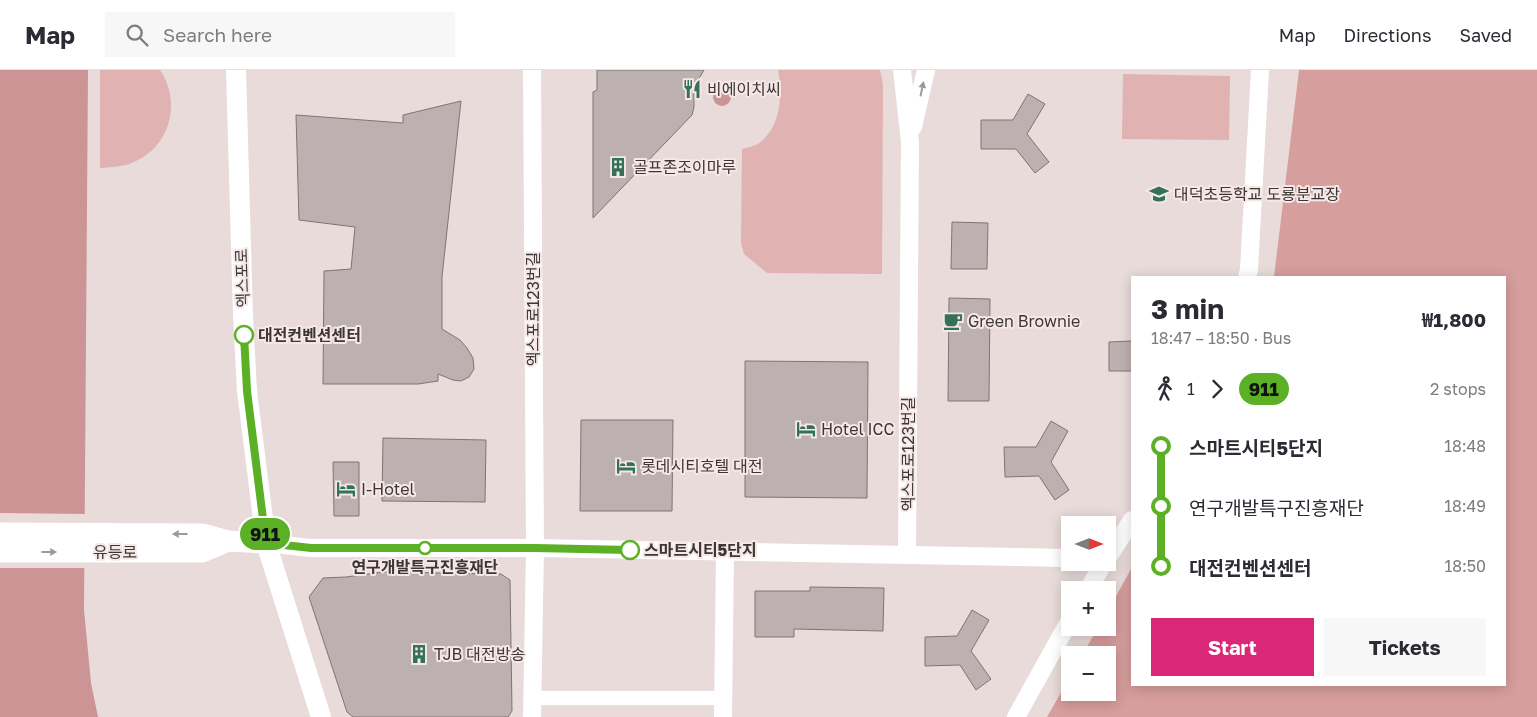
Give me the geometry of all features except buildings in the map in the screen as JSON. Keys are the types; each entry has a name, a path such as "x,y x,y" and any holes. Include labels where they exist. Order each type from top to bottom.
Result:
{"main road":[{"name":"엑스포로","path":"236,70 247,391 266,543 321,717"},
{"name":"유등로","path":"0,532 202,534 228,541 266,543"},
{"name":"유등로","path":"0,552 202,552 228,541"}],"street":[{"name":"엑스포로123번길","path":"532,70 535,548 532,717"},
{"path":"902,70 910,142"},
{"path":"910,142 926,70"},
{"path":"1247,276 1249,269 1260,70"},
{"name":"엑스포로123번길","path":"907,555 910,142"},
{"path":"1116,545 1131,522"},
{"path":"266,543 311,548 535,548 1061,558"},
{"path":"723,717 725,552"},
{"path":"1016,717 1061,636"},
{"path":"532,698 723,698"}],"shaded area":[{"path":"0,70 88,70 84,610 91,683 98,717 0,717"},
{"path":"100,70 160,70 167,83 171,109 164,135 146,155 126,165 100,168"},
{"name":"골프존조이마루","path":"778,70 880,70 883,84 882,274 767,273 744,254 741,243 742,149 758,144 772,129 780,100"},
{"path":"1299,70 1537,70 1537,717 1047,717 1061,693 1061,701 1116,701 1116,646 1087,646 1093,636 1116,636 1116,596 1131,569 1131,686 1506,686 1506,276 1274,276"},
{"path":"1123,74 1230,76 1229,140 1122,139"},
{"path":"722,88 728,91 731,97 728,103 722,106 716,103 713,97 716,91"}],"pier":[{"path":"0,513 87,514 86,568 0,568"}],"bus line":[{"name":"911","path":"244,335 247,391 266,543 311,548 630,550"}],"place":[{"name":"비에이치씨","path":"692,89"},
{"name":"골프존조이마루","path":"618,167"},
{"name":"대덕초등학교 도룡분교장","path":"1159,194"},
{"name":"Green Brownie","path":"953,321"},
{"name":"대전컨벤션센터","path":"244,335"},
{"name":"Hotel ICC","path":"806,429"},
{"name":"롯데시티호텔 대전","path":"626,466"},
{"name":"I-Hotel","path":"346,489"},
{"name":"연구개발특구진흥재단","path":"425,548"},
{"name":"스마트시티5단지","path":"630,550"},
{"name":"TJB 대전방송","path":"419,654"}]}
